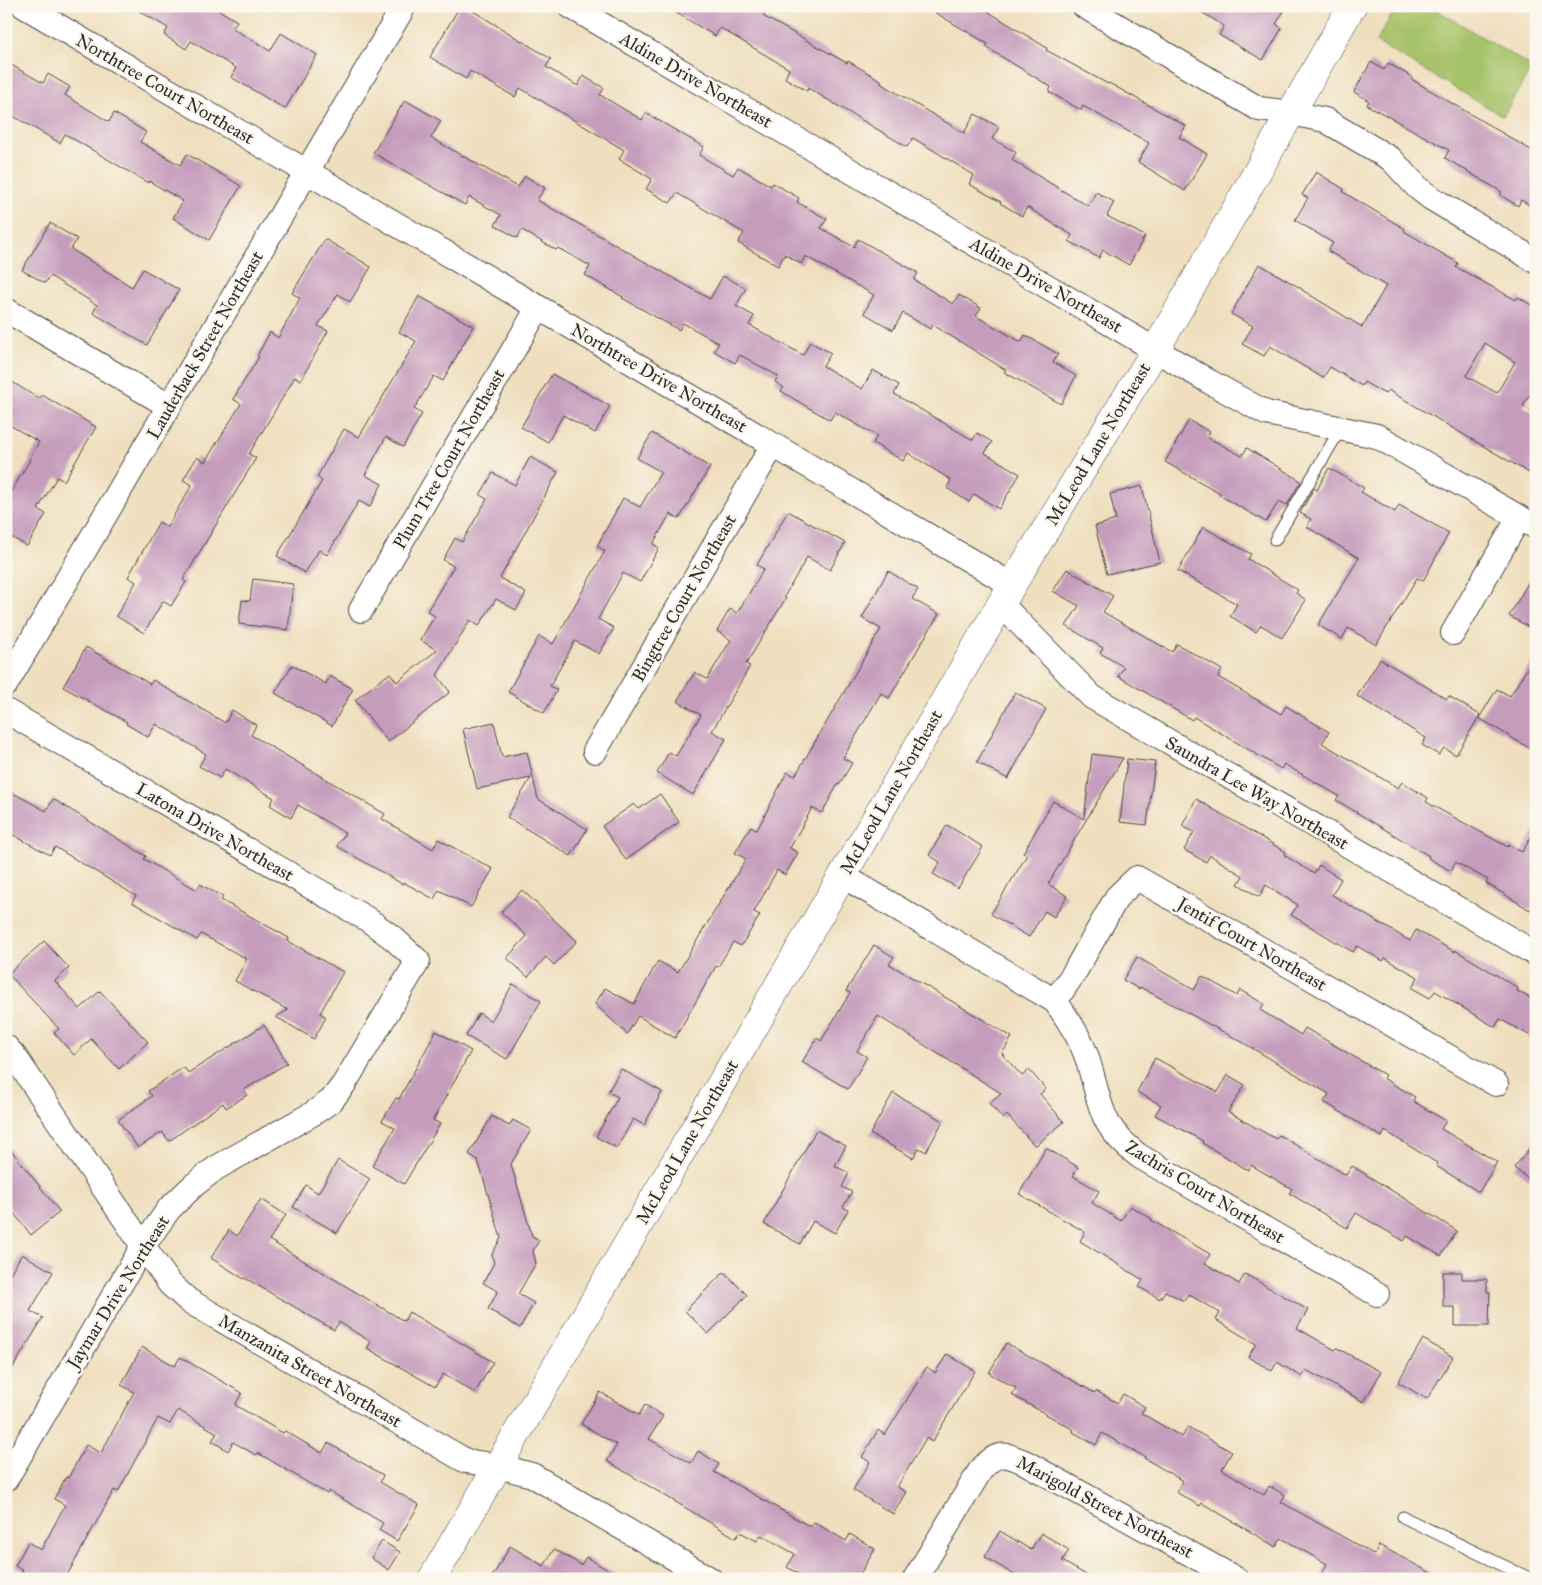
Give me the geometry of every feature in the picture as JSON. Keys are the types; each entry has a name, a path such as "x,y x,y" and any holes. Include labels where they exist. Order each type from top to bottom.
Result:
{"street":[{"name":"Northtree Court Northeast","path":"24,6 306,172"},
{"name":"Lauderback Street Northeast","path":"6,684 404,6"},
{"name":"Aldine Drive Northeast","path":"570,6 1210,382 1266,413 1377,436 1527,522"},
{"path":"1084,6 1260,109 1326,120 1392,159 1418,188 1431,198 1536,261"},
{"name":"McLeod Lane Northeast","path":"432,1579 1006,594 1156,349 1352,6"},
{"name":"Northtree Drive Northeast","path":"306,172 774,445 1006,594"},
{"name":"Plum Tree Court Northeast","path":"361,610 538,308"},
{"path":"6,310 169,406"},
{"name":"Bingtree Court Northeast","path":"595,751 774,445"},
{"path":"1453,633 1527,522"},
{"name":"Saundra Lee Way Northeast","path":"1006,594 1092,697 1536,954"},
{"name":"Latona Drive Northeast","path":"6,711 367,919 393,938 418,961"},
{"name":"Zachris Court Northeast","path":"843,876 1055,1001 1070,1021 1088,1060 1098,1100 1108,1126 1122,1143 1139,1156 1377,1294"},
{"name":"Jentif Court Northeast","path":"1055,1001 1074,973 1117,897 1136,878 1496,1084"},
{"name":"Jaymar Drive Northeast","path":"6,1479 143,1246 169,1209 194,1185 216,1168 312,1114 331,1101 344,1084 418,961"},
{"name":"Manzanita Street Northeast","path":"6,1047 15,1057 170,1284 190,1301 466,1461 498,1466 532,1475 710,1579"},
{"name":"Marigold Street Northeast","path":"915,1579 980,1471 989,1460 1000,1454 1013,1456 1236,1579"}],"lane":[{"path":"1275,540 1341,428"},
{"path":"1403,1518 1532,1579"}],"green space":[{"path":"1397,6 1430,6 1532,67 1503,116 1376,42"}],"building":[{"path":"131,6 212,6 237,21 232,28 270,51 281,33 317,55 285,109 231,77 236,68 191,41 186,49 164,35 168,28"},
{"path":"460,6 465,6 551,59 546,67 578,86 583,76 604,88 600,95 642,120 646,113 704,147 699,155 733,175 738,167 771,186 773,183 799,198 797,202 827,219 821,228 854,247 858,239 918,273 914,280 953,304 959,295 981,308 976,316 1021,342 1025,335 1058,354 1053,362 1076,376 1061,404 1004,372 1006,370 933,325 930,329 903,313 893,330 864,313 874,295 805,256 801,264 785,254 778,266 738,243 744,233 677,193 670,203 646,189 652,179 619,159 624,150 520,88 515,97 470,71 466,79 430,57"},
{"path":"665,6 769,6 763,16 847,63 848,61 882,81 880,83 964,133 975,114 999,127 992,139 1016,152 1012,160 1088,206 1096,192 1114,202 1107,216 1145,236 1129,265 1103,250 1099,258 1069,241 1072,235 1027,207 1022,216 969,184 974,175 913,138 907,147 808,88 807,91 785,78 789,69 720,28 715,36"},
{"path":"924,6 979,6 1047,48 1046,50 1186,126 1179,137 1207,154 1185,191 1138,162 1149,143 1083,106 1081,110 1049,92 1051,87 986,47 988,44"},
{"path":"1192,6 1287,6 1276,24 1282,28 1263,60 1219,35 1224,26"},
{"path":"6,62 43,83 48,74 70,87 65,95 109,122 114,113 146,132 140,142 180,165 187,154 241,186 209,240 173,218 183,201 149,181 148,183 65,134 60,143 6,112"},
{"path":"1371,62 1384,70 1388,63 1412,77 1411,79 1536,153 1536,209 1521,200 1518,206 1500,195 1502,192 1445,158 1449,150 1367,105 1369,101 1354,92"},
{"path":"405,100 441,121 431,138 518,187 525,176 545,188 537,200 710,299 723,276 746,288 736,306 754,316 749,325 803,355 810,342 831,353 823,366 862,389 873,370 899,385 894,394 973,440 977,433 992,442 985,453 1020,474 999,509 974,494 969,502 947,488 951,480 908,453 903,461 873,443 877,436 835,412 830,420 781,391 784,388 775,382 778,376 740,355 735,363 714,351 719,343 683,323 679,330 622,298 585,275 590,266 558,248 556,250 522,230 517,238 495,225 501,215 469,197 465,205 373,153"},
{"path":"1316,172 1344,189 1343,192 1458,263 1456,267 1516,300 1518,297 1536,308 1536,384 1523,406 1536,414 1536,477 1388,390 1385,394 1364,382 1362,386 1330,367 1323,378 1270,346 1264,356 1242,344 1253,326 1231,314 1259,264 1362,327 1386,286 1328,251 1333,243 1295,220 1308,198 1302,195","holes":["1485,343 1515,362 1497,393 1466,376"]},
{"path":"50,223 77,239 71,249 132,287 143,269 179,290 147,345 93,313 97,305 50,276 45,283 22,270"},
{"path":"325,239 371,267 350,302 338,294 318,326 328,331 301,380 295,377 249,454 256,458 183,580 186,582 171,606 163,601 144,633 116,616 136,582 128,577 159,522 167,527 192,485 183,480 197,457 205,462 241,404 233,399 259,357 257,356 270,332 278,338 300,298 292,293"},
{"path":"419,296 473,326 443,381 434,376 414,409 422,414 403,447 386,437 365,475 382,484 370,507 359,501 327,555 319,550 305,573 277,556 322,481 317,477 344,429 359,437 416,341 399,332"},
{"path":"552,374 610,406 595,433 563,415 548,442 521,427"},
{"path":"6,378 39,399 42,395 96,427 64,481 57,477 38,509 46,514 27,546 6,534 6,500 39,442 6,423"},
{"path":"1189,420 1210,432 1207,437 1242,456 1247,448 1301,481 1287,505 1279,501 1266,522 1165,462"},
{"path":"652,433 710,467 679,519 670,514 653,544 659,548 640,582 623,573 598,619 614,628 599,654 575,641 550,686 557,690 544,713 508,692 539,636 553,644 605,551 597,546 623,498 640,507 661,472 637,458"},
{"path":"530,457 558,472 500,578 526,593 516,610 496,599 479,626 470,620 437,675 450,692 388,742 355,700 390,673 397,682 437,650 420,640 435,616 427,611 454,566 443,560 455,538 462,542 487,499 480,495 493,473 515,485"},
{"path":"1329,468 1364,488 1361,492 1395,512 1399,505 1449,533 1423,581 1417,578 1376,645 1348,628 1342,639 1318,625 1359,558 1307,527 1311,519 1300,513 1314,488 1317,490"},
{"path":"1142,486 1160,562 1107,574 1095,526 1116,520 1110,494"},
{"path":"788,511 845,543 830,570 807,557 784,597 786,598 746,664 750,666 712,731 726,739 693,795 657,773 669,752 676,756 701,715 677,701 695,672 707,679 731,640 717,631 730,609 737,613 764,569 757,565"},
{"path":"1203,527 1251,554 1248,559 1298,590 1296,593 1306,600 1282,638 1261,625 1256,632 1230,616 1237,604 1178,571"},
{"path":"1067,569 1113,596 1103,612 1172,652 1177,644 1222,670 1218,677 1281,714 1286,706 1329,732 1322,743 1398,788 1402,782 1428,798 1426,802 1508,847 1509,845 1522,852 1536,829 1536,900 1530,910 1486,883 1488,880 1455,862 1451,871 1428,858 1429,856 1336,800 1339,796 1284,764 1281,769 1194,717 1192,720 1118,676 1124,667 1100,653 1103,648 1066,626 1079,606 1053,591"},
{"path":"1536,569 1536,631 1509,616"},
{"path":"888,571 918,589 912,599 939,614 889,698 881,693 843,758 852,763 839,785 822,813 812,808 790,848 798,853 785,875 777,870 754,912 760,915 741,946 733,942 718,967 716,966 675,1038 638,1016 627,1034 595,1004 605,988 634,1004 658,961 678,972 746,859 735,853 751,826 757,830 787,772 795,776 881,629 862,618"},
{"path":"253,579 293,584 288,630 239,624 242,600 250,601"},
{"path":"86,647 150,684 153,680 225,723 232,710 256,725 251,735 385,814 382,819 433,849 438,839 493,869 471,907 439,890 434,899 403,882 402,884 337,846 345,833 298,805 291,818 270,805 274,798 225,769 220,778 199,766 206,754 156,724 148,737 126,724 127,722 63,687"},
{"path":"1536,654 1536,737 1529,748 1479,718 1497,689 1510,696"},
{"path":"1380,659 1447,699 1449,696 1480,715 1456,755 1444,748 1439,755 1422,745 1426,738 1357,696"},
{"path":"292,665 326,684 330,676 353,689 332,726 275,693"},
{"path":"1015,692 1046,709 1008,779 977,762"},
{"path":"494,722 502,757 527,752 538,799 587,829 571,856 507,817 531,778 477,789 463,729"},
{"path":"1092,754 1123,758 1048,884 1067,896 1054,917 1045,911 1029,937 991,914 1027,855 1023,853 1053,801 1084,819"},
{"path":"1127,759 1155,762 1147,825 1120,822"},
{"path":"6,789 46,811 53,799 146,856 144,859 197,890 200,884 223,897 221,900 289,938 288,941 343,972 320,1013 326,1017 314,1039 276,1017 288,1010 235,981 247,959 201,934 197,940 132,902 136,896 55,847 50,855 6,831"},
{"path":"660,794 679,822 626,860 602,826 634,804 639,809"},
{"path":"1196,799 1286,852 1284,855 1314,874 1319,865 1341,879 1332,895 1410,941 1416,930 1455,952 1455,950 1518,988 1517,991 1536,1001 1536,1039 1500,1019 1495,1027 1435,991 1430,998 1412,988 1418,977 1385,958 1383,961 1357,946 1353,952 1291,915 1298,905 1266,885 1259,897 1238,884 1243,876 1210,855 1206,862 1184,850 1194,832 1182,826"},
{"path":"947,825 983,847 958,888 933,874 940,862 929,855"},
{"path":"522,890 577,941 554,965 546,957 528,977 507,958 527,936 501,912"},
{"path":"44,941 69,968 55,981 80,1009 100,991 148,1042 119,1069 91,1039 74,1055 54,1033 59,1029 8,974"},
{"path":"874,945 894,957 889,964 1012,1037 1002,1054 1022,1076 1029,1070 1046,1089 1040,1094 1064,1122 1035,1146 1007,1115 1003,1119 989,1103 1001,1093 878,1016 857,1051 867,1057 848,1089 802,1062 817,1038 821,1041 850,993 846,991"},
{"path":"1137,957 1194,990 1202,976 1237,996 1240,990 1264,1004 1260,1010 1301,1035 1305,1028 1385,1075 1383,1078 1415,1097 1413,1101 1446,1121 1441,1129 1497,1162 1479,1192 1436,1166 1437,1163 1385,1131 1382,1137 1324,1102 1329,1094 1242,1042 1140,987 1139,989 1123,980"},
{"path":"513,984 541,1001 507,1059 466,1036 479,1013 491,1021"},
{"path":"264,1025 287,1063 244,1090 247,1095 226,1108 223,1103 169,1141 162,1132 138,1148 118,1120 152,1096 148,1091 184,1067 188,1073"},
{"path":"436,1031 471,1051 433,1120 440,1124 404,1184 372,1166 395,1128 382,1121 396,1098 399,1099"},
{"path":"1155,1058 1218,1092 1228,1075 1245,1085 1228,1112 1276,1139 1279,1135 1346,1175 1352,1166 1457,1231 1441,1256 1407,1236 1404,1241 1356,1213 1347,1228 1289,1193 1292,1189 1251,1165 1248,1170 1202,1143 1203,1141 1155,1115 1161,1105 1137,1092"},
{"path":"621,1069 662,1092 644,1125 633,1119 617,1148 596,1137 618,1097 608,1092"},
{"path":"893,1093 943,1121 926,1152 919,1148 913,1158 870,1134"},
{"path":"492,1116 509,1126 513,1120 531,1130 511,1164 532,1236 539,1240 533,1251 536,1263 518,1294 534,1303 520,1328 488,1309 498,1291 483,1283 494,1263 492,1254 501,1238 478,1160 469,1154"},
{"path":"816,1130 846,1146 835,1166 849,1173 842,1187 852,1192 843,1207 848,1210 835,1233 813,1221 800,1244 764,1224"},
{"path":"1536,1140 1536,1185 1514,1168"},
{"path":"6,1144 60,1212 31,1235 6,1203"},
{"path":"1046,1148 1078,1167 1073,1176 1099,1191 1092,1203 1121,1221 1130,1206 1210,1254 1205,1263 1239,1284 1245,1274 1308,1310 1297,1328 1335,1350 1337,1348 1381,1372 1364,1402 1306,1370 1302,1377 1277,1362 1272,1371 1248,1357 1256,1344 1216,1320 1220,1313 1188,1294 1184,1301 1165,1291 1160,1299 1139,1287 1143,1280 1080,1241 1085,1232 1019,1194"},
{"path":"338,1160 370,1179 337,1233 293,1207 306,1185 318,1193"},
{"path":"261,1199 286,1215 269,1240 404,1321 409,1312 493,1362 475,1393 443,1374 435,1387 367,1348 371,1342 339,1322 334,1330 211,1258 229,1230 237,1236"},
{"path":"22,1254 53,1272 30,1311 43,1318 6,1379 6,1280"},
{"path":"724,1272 747,1295 708,1334 685,1311"},
{"path":"1443,1272 1462,1272 1462,1279 1487,1279 1487,1292 1490,1292 1489,1326 1455,1326 1455,1307 1443,1307"},
{"path":"1423,1339 1453,1357 1427,1399 1398,1382"},
{"path":"1006,1343 1095,1393 1096,1391 1118,1403 1123,1394 1145,1407 1141,1413 1182,1437 1188,1427 1232,1452 1222,1469 1264,1495 1269,1486 1285,1495 1281,1502 1375,1555 1379,1545 1442,1579 1319,1579 1327,1564 1281,1538 1276,1547 1202,1503 1200,1506 1176,1492 1183,1481 1145,1457 1102,1433 1096,1445 1073,1432 1074,1430 1012,1395 1016,1388 989,1373"},
{"path":"142,1347 175,1366 180,1357 242,1393 235,1405 283,1433 285,1431 322,1453 328,1443 383,1475 380,1482 419,1505 397,1541 379,1530 383,1523 329,1491 327,1494 258,1453 256,1455 233,1442 228,1451 212,1441 217,1433 178,1410 170,1424 158,1418 118,1492 114,1490 65,1579 18,1579 23,1571 15,1566 28,1542 41,1550 65,1505 54,1499 66,1477 68,1478 86,1445 101,1453 134,1392 121,1385"},
{"path":"947,1354 975,1371 932,1442 926,1438 897,1487 906,1492 893,1514 853,1490 870,1462 862,1457 878,1430 885,1435 927,1367 935,1373"},
{"path":"600,1392 639,1415 645,1405 663,1416 649,1439 691,1463 698,1451 719,1464 714,1472 811,1527 814,1522 846,1541 850,1534 875,1549 857,1579 807,1579 787,1567 795,1554 761,1535 757,1541 740,1532 736,1538 607,1461 617,1445 581,1424"},
{"path":"1000,1531 1031,1550 1041,1533 1069,1550 1062,1561 1093,1579 1021,1579 985,1557"},
{"path":"382,1541 400,1552 389,1570 371,1558"},
{"path":"510,1546 544,1566 554,1549 581,1565 586,1557 623,1579 491,1579"}]}
